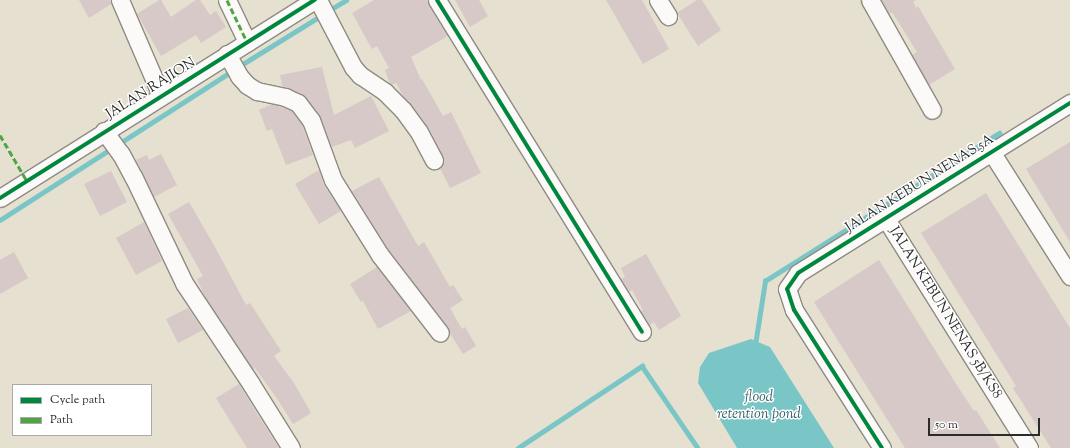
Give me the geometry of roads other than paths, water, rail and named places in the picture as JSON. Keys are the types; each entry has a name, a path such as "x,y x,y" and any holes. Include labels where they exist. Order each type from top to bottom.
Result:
{"street":[{"path":"120,0 162,96"},
{"path":"437,0 642,332"},
{"path":"658,0 668,16"},
{"path":"870,0 932,110"},
{"path":"318,2 331,22 353,67 360,75 385,92 403,110 419,132 434,160"},
{"name":"JALAN RAJION","path":"0,198 107,135 162,96 228,57 247,42 318,2"},
{"path":"229,3 247,42"},
{"path":"228,57 239,76 247,85 257,91 285,97 298,103 310,120 333,180 380,256 440,333"},
{"name":"JALAN KEBUN NENAS 5A","path":"882,448 794,310 787,289 798,273 1070,103"},
{"path":"107,135 121,154 184,283 251,384 291,448"},
{"path":"992,153 1070,276"},
{"name":"JALAN KEBUN NENAS 5B/KS8","path":"886,219 1029,448"}],"water":[{"name":"flood retention pond","path":"751,339 770,347 834,448 737,448 698,383 700,367 709,353"}],"waterway":[{"path":"328,11 346,0"},
{"path":"238,67 322,15"},
{"path":"0,220 232,71"},
{"path":"755,345 765,281 999,133"},
{"path":"518,448 642,366 698,448"}]}
